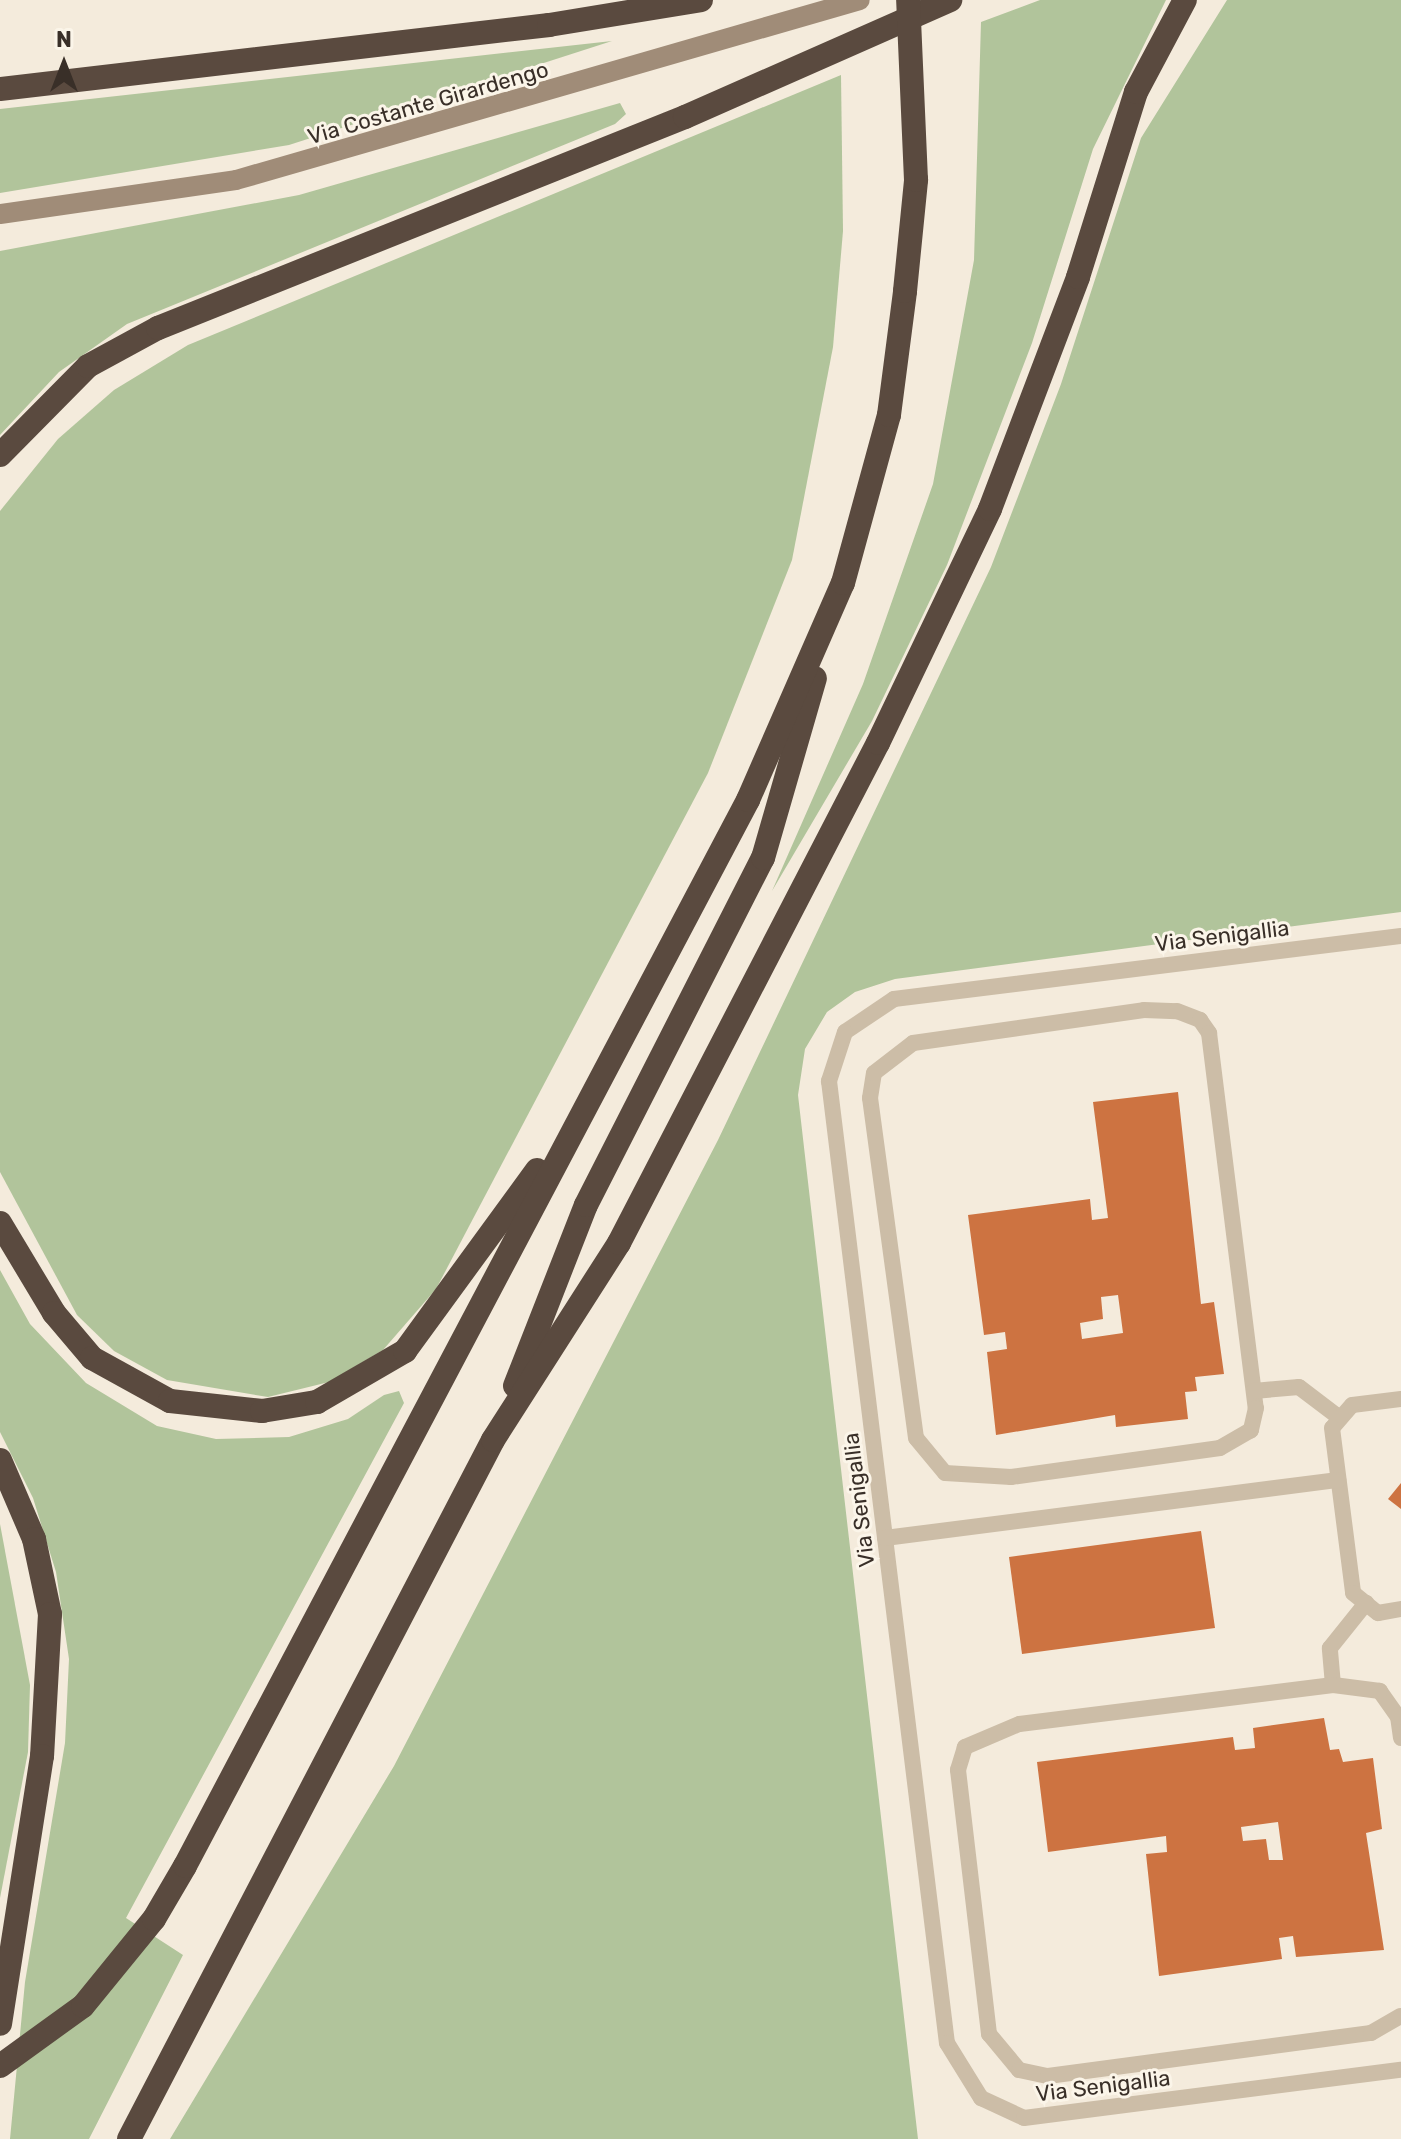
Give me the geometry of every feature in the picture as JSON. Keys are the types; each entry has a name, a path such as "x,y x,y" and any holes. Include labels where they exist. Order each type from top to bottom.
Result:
{"highway":[{"path":"0,89 549,25 701,0"},
{"path":"493,1440 586,1205 763,858 843,583 889,415 905,291 916,180 908,0"},
{"path":"0,455 88,366 158,328 685,117 950,0"},
{"path":"129,2139 493,1440 619,1243 878,743 990,509 1078,277 1136,92 1185,0"},
{"path":"0,2066 83,2006 154,1919 748,800 843,583"},
{"path":"0,1223 54,1313 92,1358 125,1381 212,1411 317,1402 405,1351 594,1085"},
{"path":"0,1460 34,1539 50,1614 42,1756 0,2024"}],"street":[{"name":"Via Costante Girardengo","path":"0,214 236,180 860,0"}],"lane":[{"name":"Via Senigallia","path":"1401,936 894,999 845,1032 829,1081 947,2043 981,2098 1024,2118 1401,2070"},
{"path":"1144,1010 1200,1020 1209,1033 1254,1391 1251,1430 1220,1448 1011,1477 945,1473 916,1438 870,1098 874,1073 913,1043 1144,1010"},
{"path":"1254,1391 1299,1387 1340,1418"},
{"path":"1401,1399 1352,1405 1332,1428 1353,1593 1378,1613 1401,1609"},
{"path":"885,1538 1338,1480"},
{"path":"1333,1685 1330,1648 1366,1603"},
{"path":"1401,1738 1398,1717 1380,1691 1333,1685 1019,1724 965,1747 958,1770 989,2034 1002,2058 1048,2076 1371,2033 1401,2016"}],"green space":[{"path":"1040,0 1166,0 1093,149 1032,343 947,565 872,721 772,891 863,684 933,484 974,260 981,22"},
{"path":"1227,0 1401,0 1401,912 895,979 855,992 827,1012 805,1049 798,1095 918,2139 170,2139 394,1766 718,1140 991,567 1061,384 1141,138"},
{"path":"612,41 289,145 0,193 0,109"},
{"path":"841,75 843,231 833,347 792,560 708,773 436,1289 383,1350 329,1382 268,1397 167,1380 114,1351 77,1315 0,1172 0,511 58,439 114,390 188,345"},
{"path":"620,103 626,114 615,124 127,324 59,372 0,435 0,251 299,195"},
{"path":"0,1270 30,1324 86,1383 157,1426 216,1439 289,1437 348,1419 384,1395 399,1391 404,1403 126,1918 183,1955 89,2139 10,2139 25,1982 65,1743 69,1659 56,1572 33,1498 0,1432"},
{"path":"0,1524 30,1685 28,1752 0,1898"}],"building":[{"path":"1178,1092 1201,1304 1214,1302 1224,1374 1195,1377 1197,1391 1185,1392 1188,1419 1116,1427 1115,1415 996,1435 987,1352 1007,1349 1005,1332 984,1335 968,1215 1090,1199 1092,1220 1108,1218 1093,1102","holes":["1118,1295 1123,1333 1082,1339 1080,1323 1103,1319 1101,1297"]},
{"path":"1401,1483 1401,1509 1388,1499"},
{"path":"1201,1531 1215,1628 1022,1654 1009,1557"},
{"path":"1324,1718 1330,1750 1339,1749 1343,1762 1373,1758 1382,1829 1366,1833 1384,1950 1296,1957 1293,1936 1279,1938 1282,1959 1159,1976 1146,1854 1167,1852 1166,1836 1048,1852 1037,1762 1233,1737 1235,1750 1255,1748 1253,1728","holes":["1278,1822 1283,1860 1269,1860 1266,1839 1243,1841 1241,1827"]}]}
